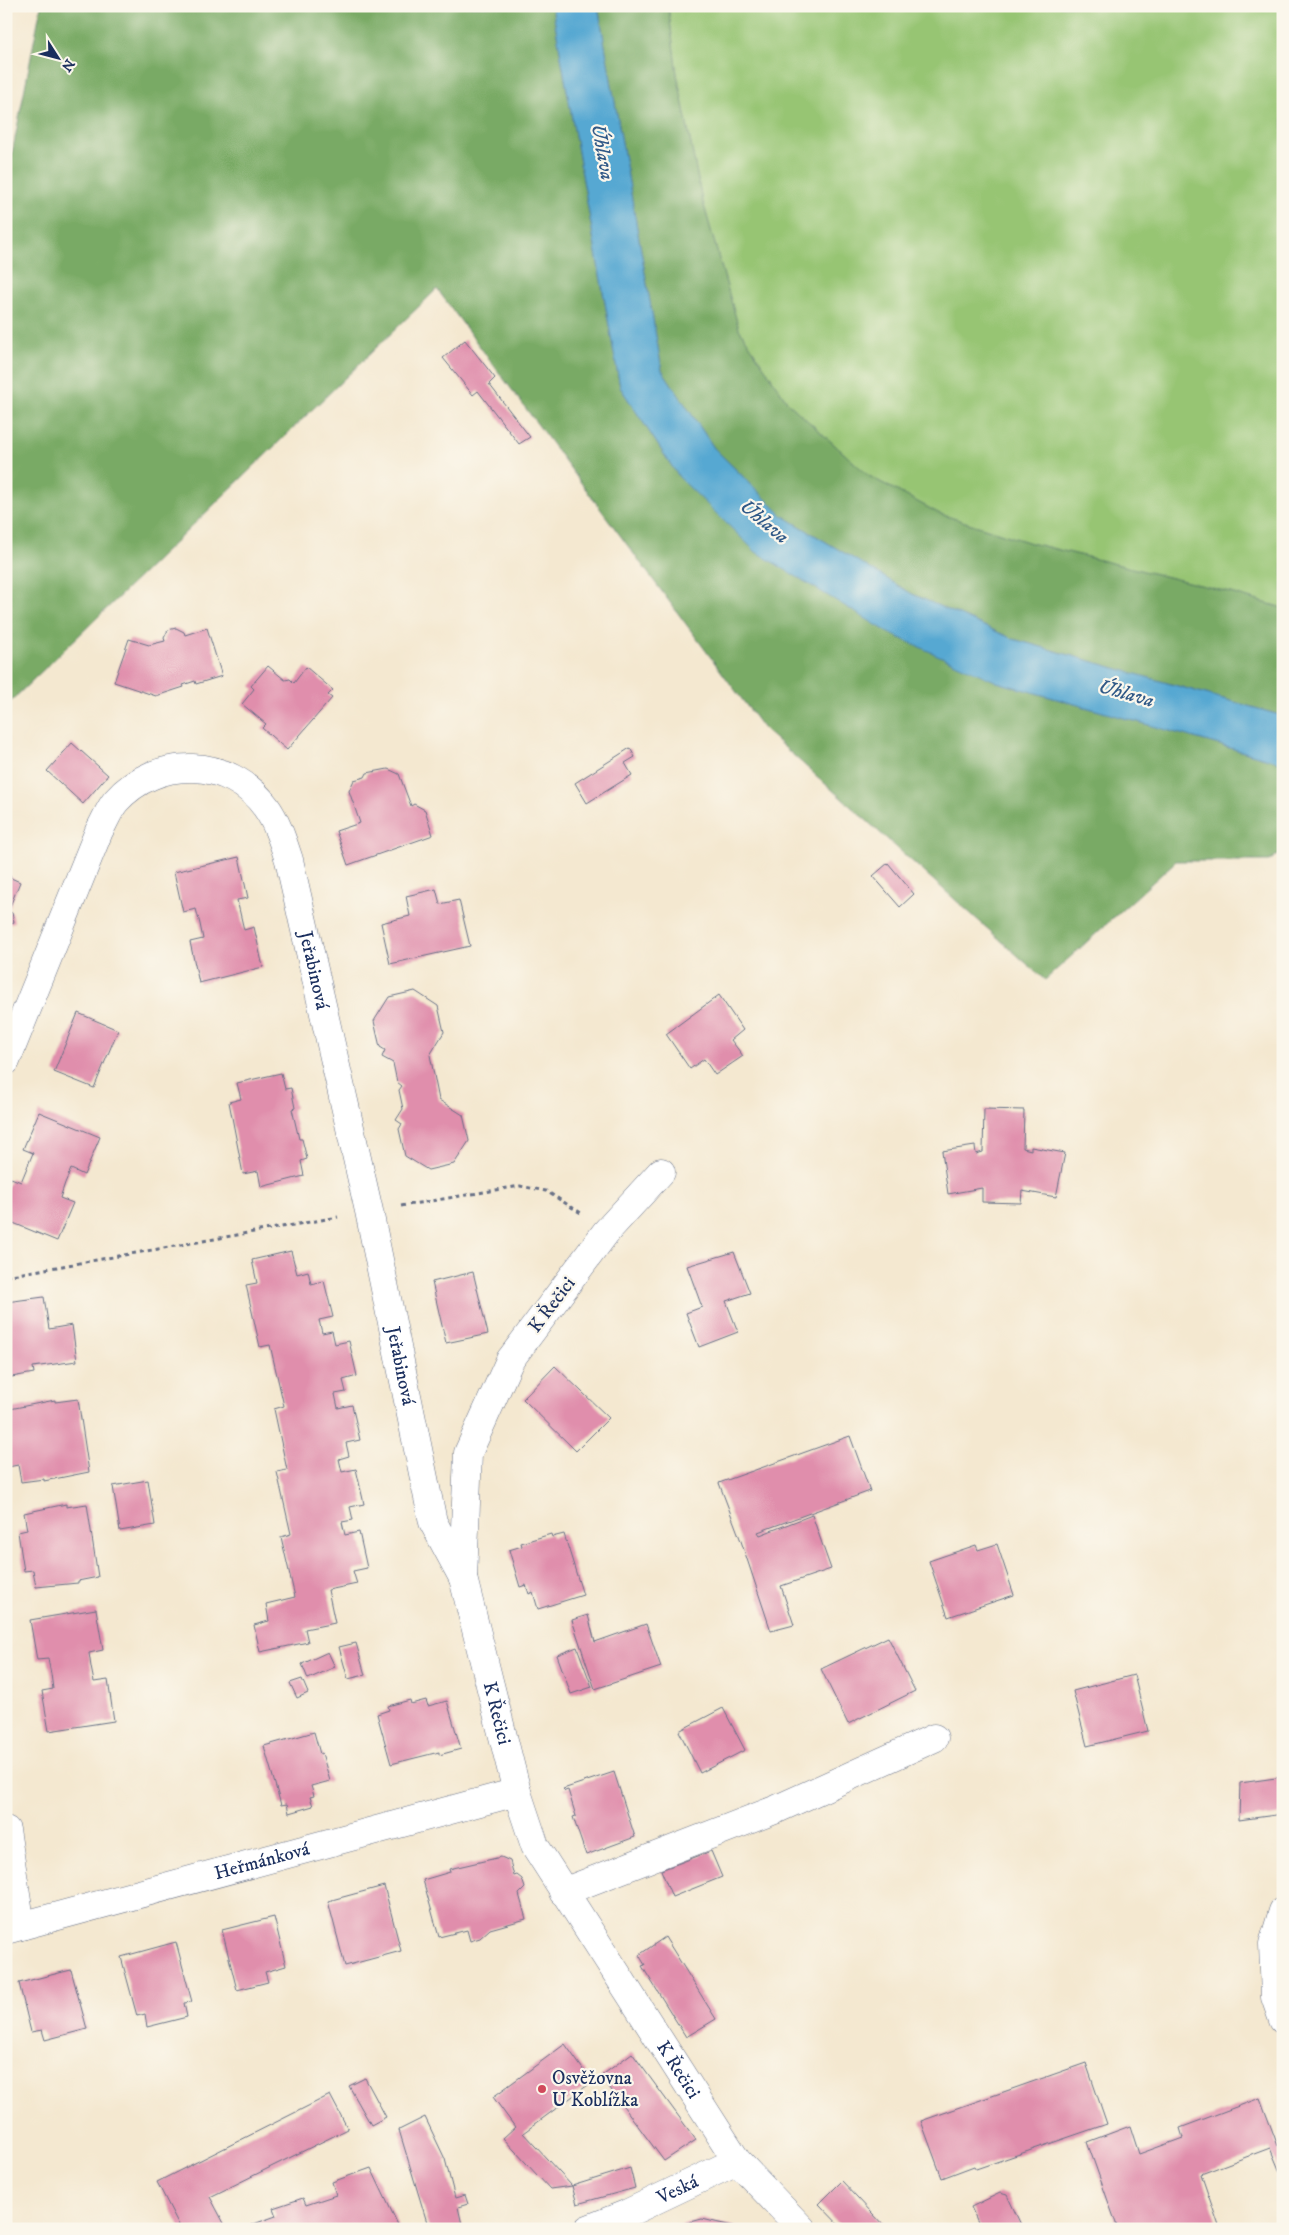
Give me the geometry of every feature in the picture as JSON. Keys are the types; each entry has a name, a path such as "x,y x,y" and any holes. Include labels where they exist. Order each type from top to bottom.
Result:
{"street":[{"name":"Jeřabinová","path":"6,1061 99,831 116,801 139,782 157,772 173,768 201,768 225,774 248,787 267,807 279,831 289,860 369,1211 433,1522 463,1578"},
{"name":"K Řečici","path":"661,1172 606,1232 510,1360 468,1454 463,1578 517,1792 535,1846 738,2161 802,2229"},
{"path":"563,1892 777,1809 934,1738"},
{"name":"Heřmánková","path":"13,1928 517,1792"},
{"path":"6,1830 13,1928"},
{"path":"1283,1911 1273,1944 1275,1997 1283,2020"},
{"name":"Veská","path":"588,2229 626,2214 738,2161"}],"path":[{"path":"6,1276 520,1186 546,1191 606,1232"}],"green space":[{"path":"41,6 552,6 620,387 679,477 997,682 1283,763 1283,851 1269,861 1176,861 1045,980 764,729 437,289 6,706 6,184"},
{"path":"598,6 668,6 677,74 701,195 739,329 788,403 869,476 940,514 1031,543 1216,589 1283,608 1283,716 1013,639 912,594 783,516 714,448 662,370"},
{"path":"668,6 1283,6 1283,608 1216,589 1031,543 940,514 869,476 788,403 739,329 701,195 677,74"}],"water":[{"name":"Úhlava","path":"552,6 598,6 662,370 714,448 783,516 912,594 1013,639 1283,716 1283,763 997,682 891,634 756,552 679,477 620,387"}],"building":[{"path":"465,340 495,378 489,384 530,437 519,444 478,391 473,395 443,358"},
{"path":"176,628 184,632 185,635 207,628 222,676 196,684 195,681 183,685 184,687 156,696 114,682 129,639 149,645 165,641 164,638 168,630"},
{"path":"268,666 285,680 290,679 294,683 306,667 333,690 328,695 332,698 287,750 262,728 266,724 242,704 254,689 251,686"},
{"path":"72,743 108,775 83,804 47,771"},
{"path":"630,748 635,757 625,763 632,775 587,803 575,783"},
{"path":"388,769 399,774 411,806 414,804 425,810 433,835 348,865 336,831 360,823 349,791 354,780 365,777 367,773"},
{"path":"239,857 248,898 237,900 244,930 254,927 263,967 199,983 190,942 203,939 200,924 196,909 183,912 174,872"},
{"path":"888,863 914,894 900,907 873,876"},
{"path":"6,868 11,878 20,882 8,911 12,913 14,922 6,925"},
{"path":"436,889 440,904 459,900 470,946 390,964 381,923 410,916 406,896"},
{"path":"415,991 438,1006 444,1032 430,1055 439,1100 463,1115 469,1141 454,1164 428,1170 405,1156 399,1129 402,1124 396,1120 403,1109 399,1090 402,1086 397,1082 393,1063 382,1057 385,1050 380,1047 374,1021 389,997"},
{"path":"719,995 743,1030 731,1040 743,1056 715,1075 704,1059 690,1069 666,1034"},
{"path":"78,1013 118,1030 94,1088 54,1072"},
{"path":"281,1073 285,1089 291,1088 295,1108 292,1109 299,1139 302,1139 307,1159 301,1161 304,1176 261,1187 258,1171 243,1174 229,1102 241,1099 237,1083"},
{"path":"984,1109 1024,1110 1023,1148 1031,1150 1031,1147 1065,1153 1056,1197 1022,1191 1021,1203 982,1202 982,1188 948,1194 942,1151 975,1146 976,1154 983,1152"},
{"path":"39,1112 100,1137 84,1175 71,1169 65,1183 60,1198 73,1203 57,1241 6,1220 6,1190 11,1178 21,1182 33,1153 23,1149"},
{"path":"291,1251 297,1274 308,1271 311,1284 324,1281 333,1317 319,1320 322,1333 332,1331 335,1344 349,1341 357,1376 343,1380 346,1392 335,1394 338,1408 352,1405 360,1440 346,1443 349,1456 339,1459 342,1472 356,1469 364,1504 350,1507 353,1520 342,1522 345,1535 359,1532 367,1568 353,1571 357,1584 328,1590 335,1623 305,1629 308,1642 260,1652 254,1625 269,1621 266,1604 295,1597 281,1537 291,1534 277,1472 287,1470 274,1409 284,1406 270,1345 260,1347 246,1285 257,1283 252,1260"},
{"path":"734,1252 750,1293 726,1301 738,1332 699,1347 686,1313 702,1307 687,1266"},
{"path":"473,1272 488,1334 446,1343 432,1282"},
{"path":"44,1297 49,1329 72,1325 77,1361 33,1367 34,1373 6,1378 6,1302"},
{"path":"555,1366 609,1418 576,1451 523,1399"},
{"path":"78,1399 89,1472 44,1481 44,1479 21,1482 18,1465 8,1467 6,1459 6,1427 12,1426 10,1409 55,1400 55,1402"},
{"path":"850,1436 870,1491 758,1532 760,1535 812,1515 831,1569 781,1586 794,1625 771,1631 741,1541 719,1483"},
{"path":"148,1480 155,1525 120,1531 113,1486"},
{"path":"66,1504 66,1507 87,1504 98,1577 78,1581 78,1583 36,1587 33,1570 24,1571 18,1532 27,1530 24,1513"},
{"path":"551,1534 552,1537 564,1534 583,1595 538,1609 533,1592 529,1594 526,1585 520,1587 509,1550 522,1546 521,1543"},
{"path":"997,1544 1014,1595 948,1617 929,1561 976,1545 978,1550"},
{"path":"96,1609 103,1650 89,1653 91,1667 94,1682 108,1680 114,1721 49,1731 42,1691 53,1689 51,1674 48,1659 37,1660 30,1620"},
{"path":"588,1615 595,1642 646,1624 661,1667 595,1689 572,1620"},
{"path":"888,1637 915,1691 848,1724 821,1669"},
{"path":"356,1643 365,1675 348,1679 339,1647"},
{"path":"577,1647 592,1687 571,1694 557,1655"},
{"path":"328,1652 335,1667 308,1679 302,1664"},
{"path":"1134,1675 1148,1731 1087,1746 1073,1691"},
{"path":"302,1679 308,1693 297,1698 290,1683"},
{"path":"410,1700 411,1704 426,1700 428,1706 447,1701 461,1749 439,1755 439,1752 391,1764 377,1714 389,1710 388,1706"},
{"path":"723,1708 745,1750 700,1773 679,1731"},
{"path":"314,1732 330,1781 311,1786 314,1796 310,1797 313,1806 289,1813 287,1804 281,1805 264,1746"},
{"path":"614,1772 635,1837 586,1855 573,1817 576,1816 568,1790 565,1791 563,1789"},
{"path":"1283,1777 1283,1814 1239,1820 1240,1783"},
{"path":"711,1851 722,1877 672,1897 661,1870"},
{"path":"501,1857 510,1861 514,1876 517,1875 522,1879 525,1888 519,1894 526,1919 490,1929 480,1938 470,1941 467,1930 439,1937 423,1880 450,1872 449,1869"},
{"path":"384,1886 401,1951 345,1966 328,1901"},
{"path":"274,1917 286,1966 265,1972 268,1982 237,1990 222,1930"},
{"path":"665,1937 716,2019 686,2037 642,1966 645,1965 639,1955"},
{"path":"176,1942 192,2002 184,2003 187,2017 147,2027 145,2014 137,2016 121,1957"},
{"path":"71,1970 87,2029 45,2040 42,2030 31,2032 19,1983"},
{"name":"Osvěžovna U Koblížka","path":"565,2044 592,2082 523,2133 572,2186 550,2189 503,2138 515,2127 493,2097"},
{"path":"632,2053 696,2140 664,2161 601,2076"},
{"path":"1086,2063 1107,2124 976,2169 974,2166 942,2178 921,2121"},
{"path":"365,2078 386,2117 371,2125 349,2086"},
{"path":"330,2095 348,2129 210,2197 227,2229 181,2229 157,2182"},
{"path":"1260,2098 1278,2146 1283,2144 1283,2179 1270,2148 1201,2174 1220,2229 1118,2229 1087,2142 1130,2126 1139,2154 1183,2138 1180,2128"},
{"path":"425,2117 445,2159 455,2198 465,2195 468,2204 458,2207 463,2229 429,2229 399,2130"},
{"path":"371,2168 400,2229 252,2229 251,2225 276,2216 273,2208 303,2198 306,2205 336,2195 332,2182"},
{"path":"630,2168 635,2188 577,2204 572,2186"},
{"path":"842,2181 887,2229 843,2229 819,2204"},
{"path":"1000,2193 1007,2195 1023,2229 981,2229 971,2207"},
{"path":"702,2219 741,2228 741,2229 664,2229"}],"place":[{"name":"Osvěžovna U Koblížka","path":"542,2089"}]}
